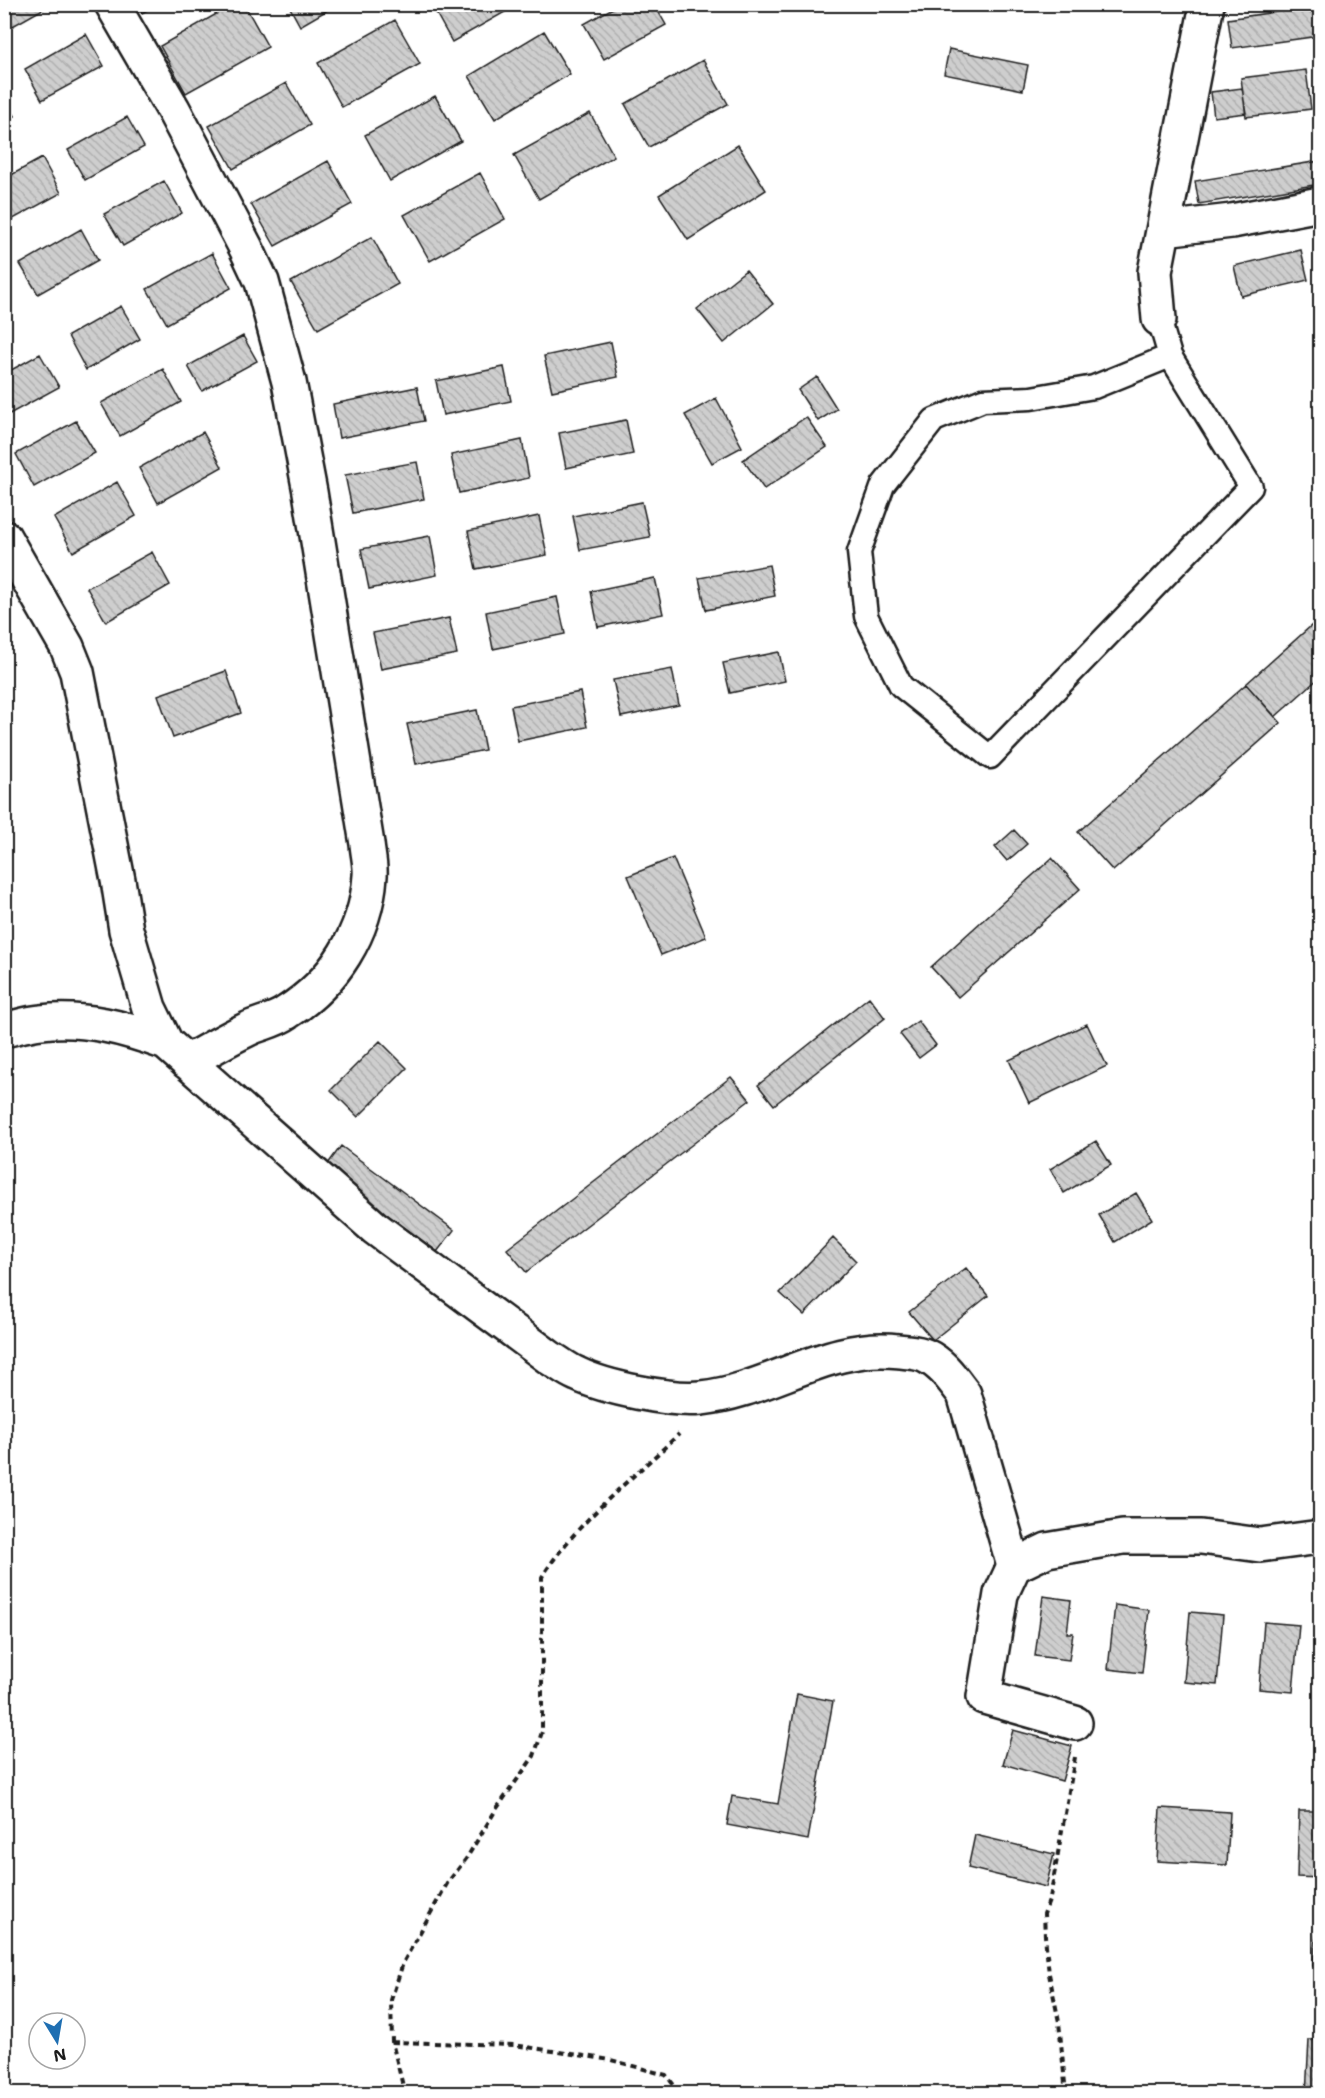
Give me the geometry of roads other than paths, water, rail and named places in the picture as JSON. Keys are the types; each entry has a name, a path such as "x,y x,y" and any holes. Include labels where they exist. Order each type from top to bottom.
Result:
{"street":[{"path":"112,4 173,109 262,282 289,382 310,492 367,844 370,875 365,909 358,932 334,970 317,988 285,1014 249,1029 176,1053"},
{"path":"1159,319 1155,272 1207,4"},
{"path":"1164,229 1232,221 1320,204"},
{"path":"4,537 66,647 77,672 126,930 149,1008 176,1053"},
{"path":"4,1030 40,1022 74,1020 131,1030 176,1053 375,1228 550,1358 577,1374 601,1384 657,1395 700,1398 734,1392 824,1359 863,1350 887,1349 925,1356 947,1371 964,1394 1014,1566"},
{"path":"1075,1723 984,1697 1001,1594 1014,1566 1047,1550 1123,1537 1201,1537 1260,1545 1320,1537"}],"lane":[{"path":"1159,319 1170,357 1251,488 990,757 901,686 867,616 859,552 883,485 934,420 983,400 1031,398 1094,387 1170,357"}]}
